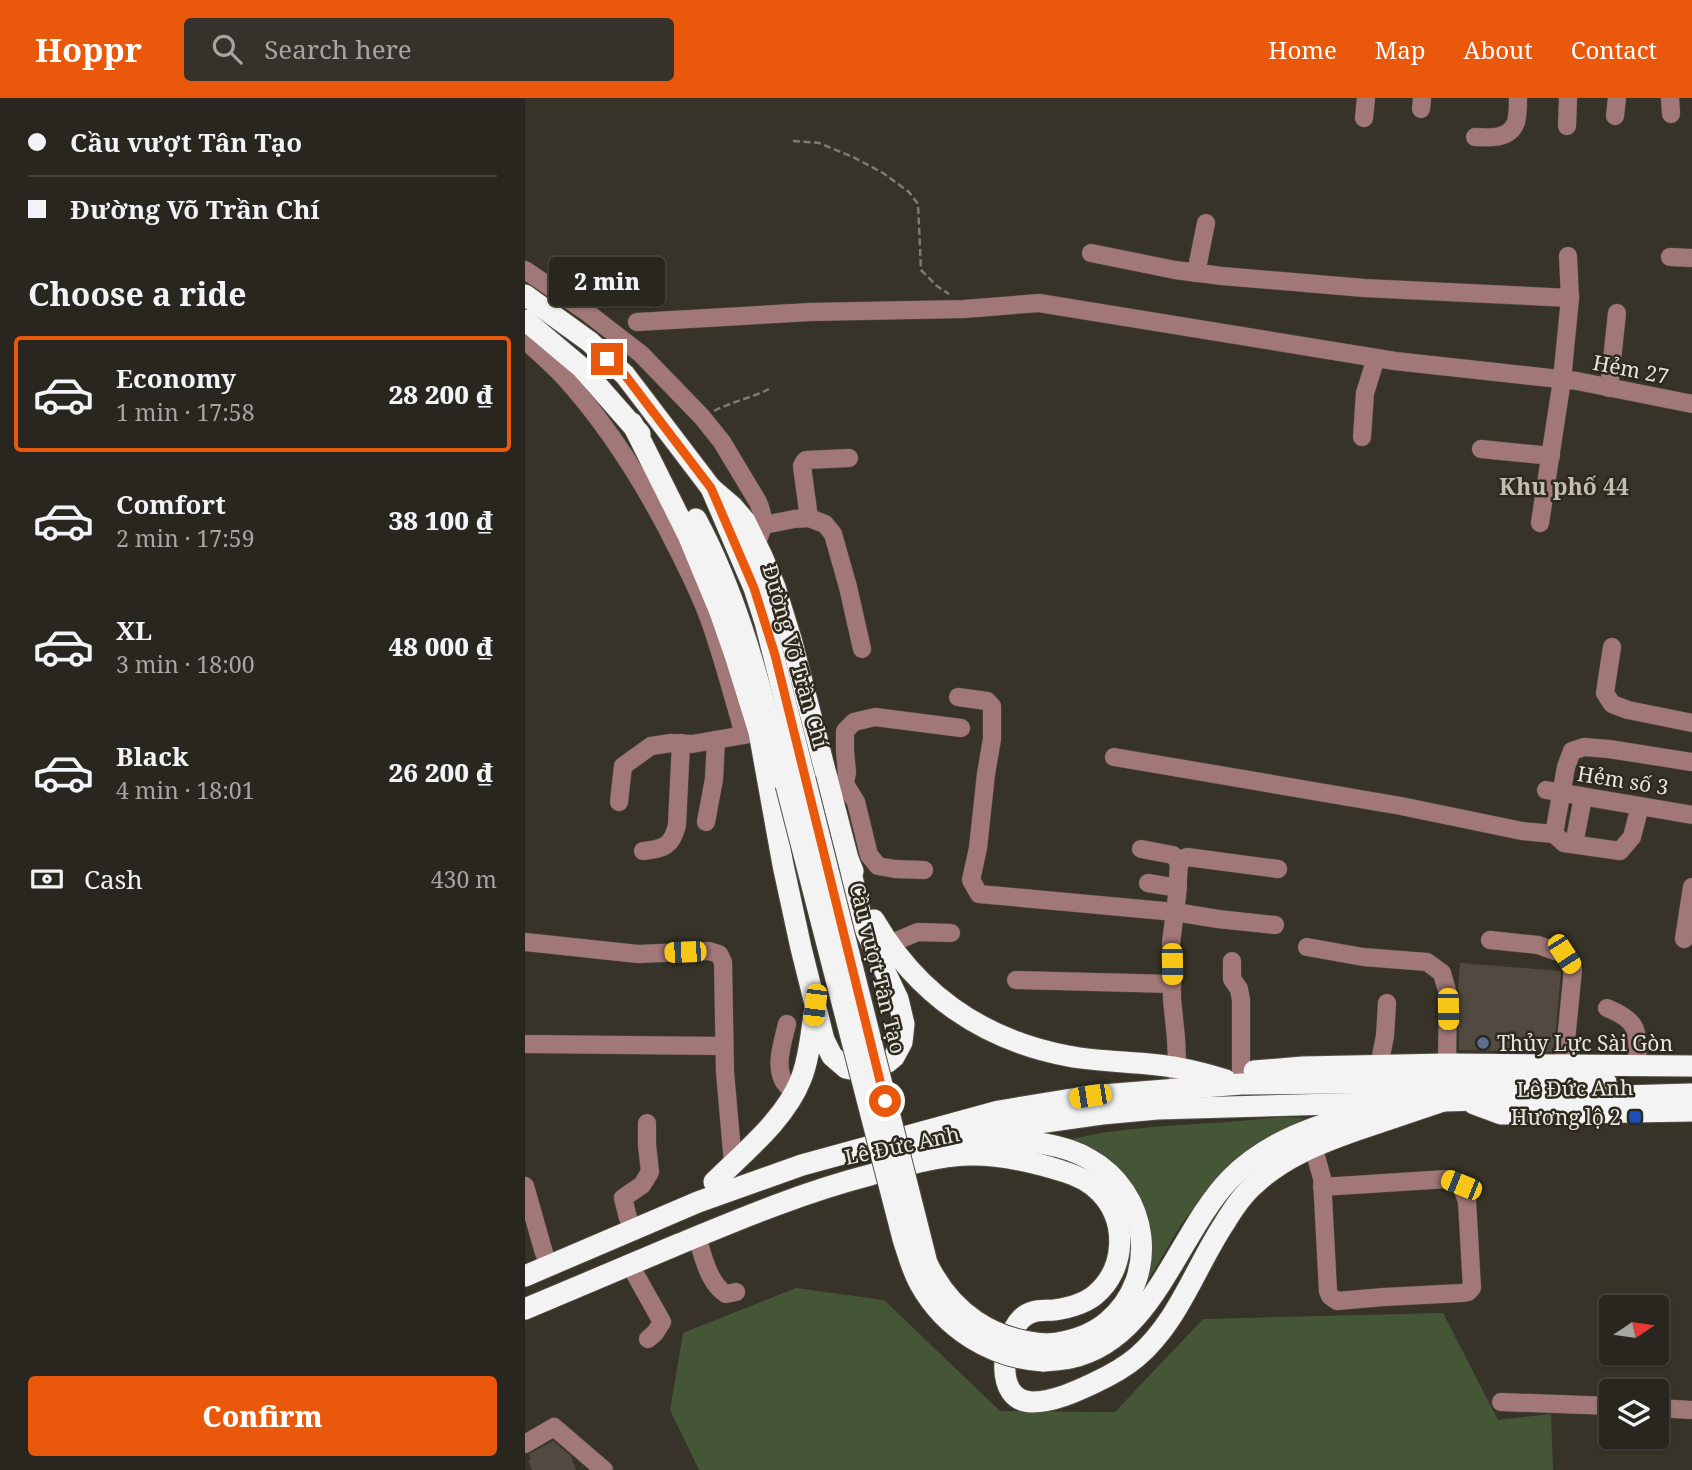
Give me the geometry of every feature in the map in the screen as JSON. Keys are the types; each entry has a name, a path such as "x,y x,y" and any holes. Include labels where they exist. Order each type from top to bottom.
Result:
{"highway":[{"name":"Đường Võ Trần Chí","path":"525,295 590,342 625,375 711,488 754,588 765,622 796,782"},
{"name":"Đường Võ Trần Chí","path":"525,320 582,368 632,423 685,499 720,567 796,782"},
{"path":"632,423 702,566 736,655 751,733 824,1040 832,1056 846,1068 871,1069 888,1062 898,1050 904,1035 902,1013 893,985 863,925 848,859 838,789 760,534 711,488"},
{"path":"796,782 903,1239 919,1283 942,1316 977,1342 1007,1355 1030,1360 1098,1328 1125,1302 1136,1277 1142,1253 1140,1228 1134,1208 1123,1188 1112,1175 1090,1159 1076,1153 1049,1145 967,1138"},
{"path":"848,859 871,914 895,952 933,994 982,1026 1005,1038 1032,1047 1178,1078 1207,1074 1254,1078"},
{"path":"714,1182 776,1121 795,1092 807,1059 815,1005"},
{"name":"Lê Đức Anh","path":"1254,1078 1303,1067 1692,1066"},
{"name":"Lê Đức Anh","path":"525,1276 698,1202 801,1165 999,1111 1178,1078"},
{"name":"Lê Đức Anh","path":"535,1257 714,1182 799,1151 978,1105 1093,1086 1143,1079 1254,1078 1522,1089 1647,1088"},
{"path":"1647,1088 1692,1080"},
{"path":"1647,1088 1692,1094"},
{"name":"Lê Đức Anh","path":"525,1309 697,1237 792,1188 859,1165 1017,1126 1157,1109 1454,1100 1522,1089"},
{"name":"Lê Đức Anh","path":"525,1297 755,1207 907,1165 969,1155 1039,1164 1066,1172 1091,1184 1100,1192 1118,1225 1120,1247 1110,1278 1095,1295 1068,1307 1032,1312 1017,1323 1009,1343 1006,1384 1011,1393 1025,1401 1045,1401 1081,1389 1120,1369 1139,1355 1168,1321 1213,1240 1242,1197 1311,1138 1454,1100 1501,1114 1692,1111"},
{"path":"1046,1352 1070,1358 1084,1354 1106,1343 1124,1329 1152,1296 1202,1216 1230,1180 1254,1158 1279,1142 1311,1138 1343,1118 1393,1103"},
{"path":"1066,1172 1097,1178 1113,1188 1134,1208"}],"street":[{"path":"1364,118 1366,98"},
{"path":"1475,137 1492,139 1507,134 1516,122 1518,98"},
{"path":"1567,126 1568,98"},
{"path":"1615,116 1617,98"},
{"path":"1196,273 1206,223"},
{"path":"1091,253 1196,273 1364,288 1570,298"},
{"path":"1540,523 1562,380 1570,298 1568,256"},
{"path":"1670,257 1692,258"},
{"path":"525,270 584,310 641,354 702,417 722,442 758,502 760,534 794,519 809,518 825,524 833,534 862,649"},
{"name":"Hẻm 27","path":"636,321 810,312 964,309 1039,303 1376,358 1562,380 1692,404"},
{"path":"1609,388 1618,313"},
{"path":"525,340 563,376 600,422 625,456 664,523 712,626 751,733 692,744 651,746 623,766 619,802"},
{"path":"1362,437 1365,393 1376,358"},
{"path":"1482,449 1551,456"},
{"path":"809,518 802,466 804,462 849,458"},
{"path":"1612,647 1605,693 1612,704 1628,710 1692,723"},
{"path":"958,697 987,701 992,706 992,738 978,848 971,880 979,894 1175,912 1275,925"},
{"path":"924,870 878,866 869,855 856,802 838,789 847,773 845,731 854,722 874,717 961,728"},
{"path":"706,822 714,779 716,740"},
{"path":"643,851 658,850 674,837 677,825 681,743"},
{"path":"1554,834 1554,791 1572,751 1584,747 1609,749 1692,762"},
{"path":"1114,757 1401,806 1522,831 1554,834 1564,843 1620,851 1632,837 1640,806"},
{"name":"Hẻm số 3","path":"1554,791 1692,815"},
{"path":"1574,844 1583,797"},
{"path":"1141,849 1173,855 1179,862 1171,943 1178,1078"},
{"path":"1179,862 1187,857 1277,869"},
{"path":"1148,883 1178,888"},
{"path":"1684,939 1692,887"},
{"path":"895,952 918,932 951,933"},
{"path":"1490,940 1538,945 1564,954 1573,969 1561,1065"},
{"path":"525,942 638,954 709,951 719,954 723,962 724,1046 733,1163"},
{"path":"1307,947 1363,957 1427,962 1442,973 1448,994 1447,1065"},
{"path":"1232,961 1232,979 1239,989 1254,1078"},
{"path":"1016,980 1172,984"},
{"path":"1379,1066 1385,1036 1387,1003"},
{"path":"1607,1008 1623,1015 1634,1026 1638,1044 1637,1065"},
{"path":"787,1024 780,1067 783,1082 795,1092"},
{"path":"525,1044 724,1046"},
{"path":"628,1218 623,1198 642,1185 650,1172 647,1123"},
{"path":"1311,1138 1322,1187 1330,1296 1337,1301 1462,1293 1472,1288 1467,1201 1461,1185 1447,1179 1322,1187"},
{"path":"525,1186 535,1257"},
{"path":"697,1237 718,1289 726,1293 737,1292"},
{"path":"630,1265 663,1322 648,1339"},
{"path":"1501,1402 1599,1406"},
{"path":"1669,1409 1692,1410"},
{"path":"525,1444 554,1427 604,1470"}],"path":[{"path":"793,141 819,143 853,157 883,173 909,192 918,204 921,270 964,309"},
{"path":"702,417 769,388"}],"green space":[{"path":"1280,1117 1304,1118 1270,1140 1201,1198 1180,1226 1142,1291 1126,1308 1141,1207 1128,1178 1106,1160 1067,1140 1146,1128"},
{"path":"796,1288 884,1300 1000,1411 1115,1412 1203,1319 1443,1313 1498,1420 1551,1414 1553,1470 699,1470 670,1410 683,1333"}],"building":[{"path":"1460,963 1561,971 1552,1052 1459,1050"},
{"path":"553,1441 571,1456 576,1470 532,1470 528,1461 531,1459 529,1454"}],"place":[{"name":"Thủy Lực Sài Gòn","path":"1483,1043"},
{"name":"Hương lộ 2","path":"1635,1117"}],"district":[{"name":"Khu phố 44","path":"1564,486"}],"route":[{"path":"607,359 625,375 711,488 754,588 775,655 885,1101"}]}
